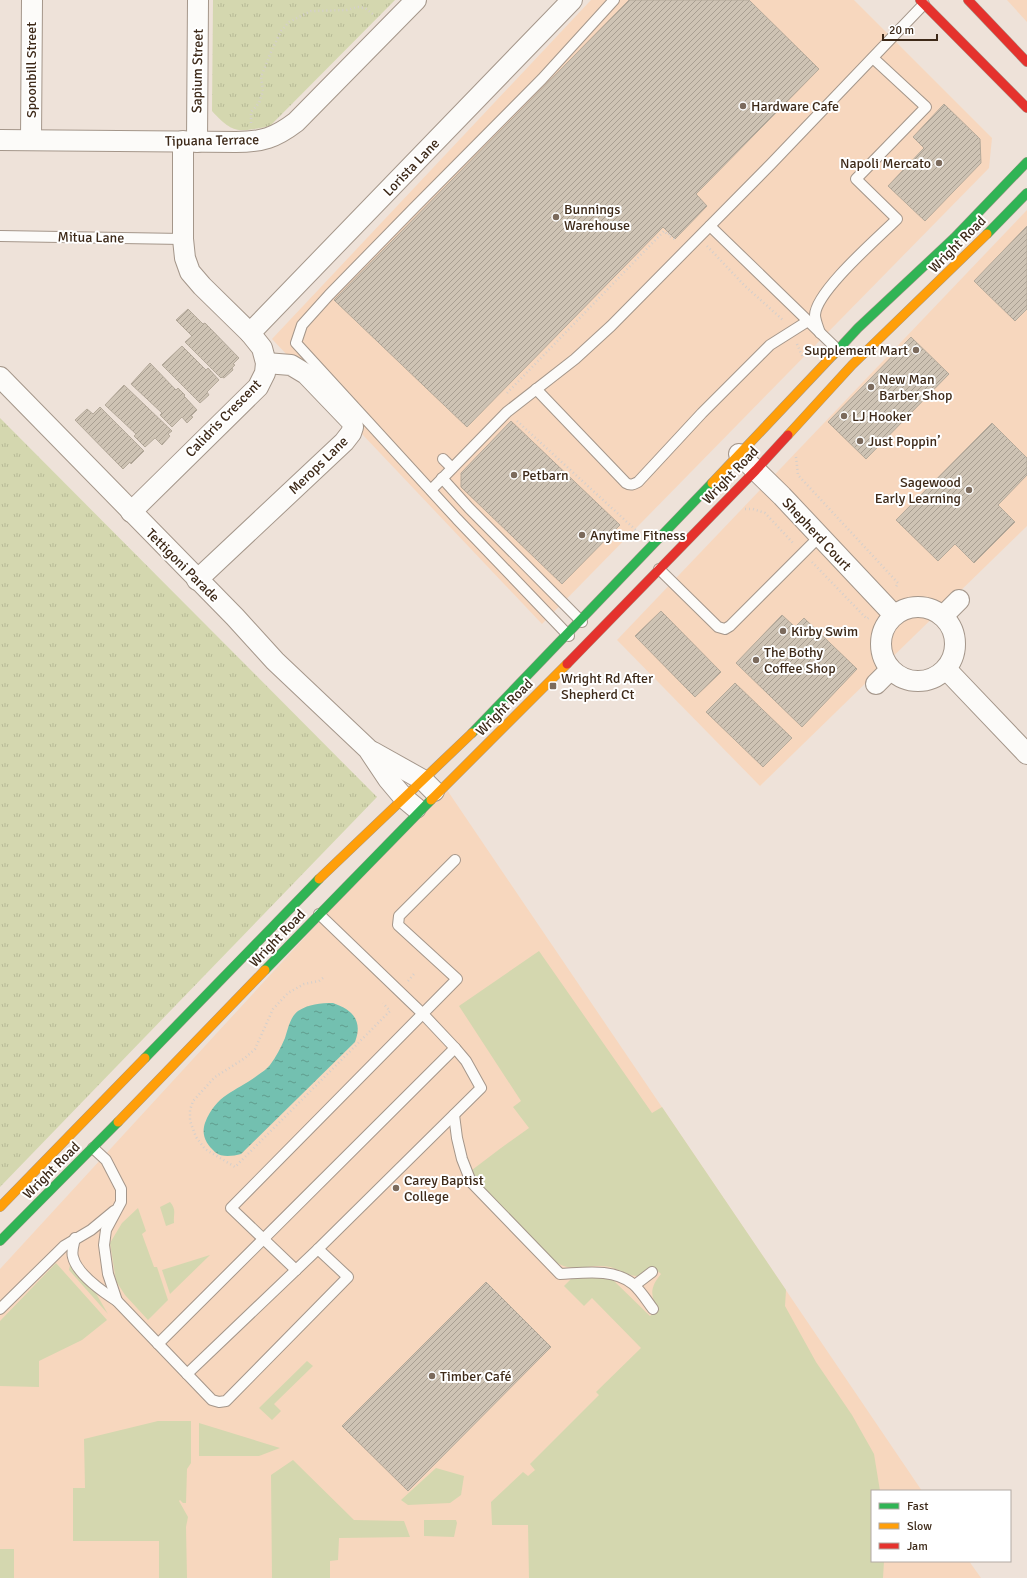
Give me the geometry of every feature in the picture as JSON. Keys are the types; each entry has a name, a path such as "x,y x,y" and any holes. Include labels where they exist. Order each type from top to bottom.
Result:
{"street":[{"name":"Spoonbill Street","path":"31,140 32,0"},
{"name":"Sapium Street","path":"190,141 198,0"},
{"name":"Tipuana Terrace","path":"0,140 252,142 270,138 283,132 296,122 416,0"},
{"name":"Lorista Lane","path":"250,333 572,0"},
{"path":"968,0 1027,62"},
{"path":"922,2 1027,108"},
{"name":"Calidris Crescent","path":"131,512 258,387 265,373 266,364 262,348 250,333 202,286 190,272 185,258 182,239 190,141"},
{"name":"Wright Road","path":"0,1241 756,470 961,245 1027,162"},
{"name":"Wright Road","path":"0,1207 71,1143 334,863 481,724 858,328 1027,193"},
{"name":"Merops Lane","path":"197,580 344,442 351,433 353,427 349,417 306,374 292,365 266,364"},
{"name":"Tettigoni Parade","path":"0,377 197,580 235,617 275,661 368,749 388,779 404,798 420,812"},
{"name":"Shepherd Court","path":"739,454 890,611"},
{"path":"943,616 959,600"},
{"path":"917,606 929,608 943,616 949,622 954,634 955,646 952,658 946,669 925,681 912,681 900,677 890,670 884,660 880,648 881,636 890,611 917,606"},
{"path":"946,669 1027,754"},
{"path":"876,684 890,670"},
{"name":"Tettigoni Parade","path":"368,749 423,780 438,795"},
{"path":"301,898 319,914"},
{"path":"71,1143 83,1158"}],"lane":[{"path":"582,648 431,490 296,343 302,326 408,213 542,79 614,0"},
{"path":"431,490 507,412 575,359 611,326 873,58 922,2"},
{"path":"820,333 815,315 817,308 829,287 897,219 856,179 926,107 873,58"},
{"path":"710,226 852,365"},
{"name":"Mitua Lane","path":"0,236 182,239"},
{"path":"536,389 626,484 634,484 638,482 702,413 770,345 808,321"},
{"path":"443,459 452,468"},
{"path":"442,478 469,508 580,621 596,634"},
{"path":"659,569 718,627 725,629 730,626 819,537"},
{"path":"296,1270 231,1208 457,979 398,925 399,916 455,860"},
{"path":"187,1374 318,1249 481,1088 466,1061 455,1048 423,1014 319,914"},
{"path":"158,1344 455,1048"},
{"path":"454,1115 462,1159 471,1182 560,1274 607,1273 624,1278 635,1285 653,1309"},
{"path":"92,1148 106,1160 121,1189 121,1202 106,1230 104,1245 108,1274 117,1301"},
{"path":"0,1310 64,1246 75,1238 91,1230 116,1209"},
{"path":"75,1238 73,1257 76,1265 99,1289 117,1301 212,1400 219,1402 226,1401 348,1277 318,1249"},
{"path":"635,1285 652,1272"}],"path":[{"path":"251,124 251,112 259,103 263,91 261,78 281,31 290,22 311,11 347,10 358,7 365,8 374,16"},
{"path":"502,397 664,231 675,240 679,236"},
{"path":"706,246 709,246 745,286 783,320 787,326"},
{"path":"795,339 804,360"},
{"path":"514,418 644,538"},
{"path":"741,509 753,509 765,514 867,619 890,611 898,583 798,475 795,453"},
{"path":"406,982 414,974"},
{"path":"323,978 304,984 288,993 273,1009 255,1049 246,1058 215,1078 193,1101 190,1110 190,1121 196,1137 204,1149 235,1167 390,1011 383,1004"}],"shaded area":[{"path":"591,0 854,0 992,138 989,168 542,624 272,339"},
{"path":"1007,0 1027,0 1027,22"},
{"path":"1027,210 1027,526 760,786 617,640"},
{"name":"Carey Baptist College","path":"443,784 921,1490 871,1490 871,1562 970,1562 981,1578 0,1578 0,1269 420,812"}],"green space":[{"path":"213,0 395,0 270,126 251,130 238,130 226,124 212,111"},
{"path":"0,418 377,797 0,1187"},
{"path":"539,951 652,1113 662,1107 786,1290 785,1306 816,1362 852,1415 874,1454 880,1490 871,1490 871,1562 884,1562 883,1578 529,1578 528,1525 492,1525 491,1502 523,1472 528,1476 535,1470 530,1464 599,1395 596,1392 641,1348 592,1298 584,1306 564,1286 572,1278 596,1277 613,1280 650,1316 658,1308 653,1299 652,1291 661,1274 653,1267 646,1273 637,1276 630,1275 610,1267 593,1266 572,1268 557,1263 548,1257 474,1178 472,1170 529,1128 513,1107 521,1101 459,1006"},
{"path":"170,1202 174,1210 174,1223 166,1226 160,1207"},
{"path":"138,1208 146,1231 142,1234 154,1267 157,1267 168,1300 148,1320 125,1295 116,1281 110,1243 122,1223"},
{"path":"210,1255 170,1294 162,1270"},
{"path":"56,1263 107,1320 82,1340 39,1361 39,1387 0,1386 0,1321"},
{"path":"70,1265 94,1290 108,1314 69,1270"},
{"path":"307,1361 313,1366 274,1404 281,1411 272,1420 259,1408"},
{"path":"158,1421 191,1421 191,1463 187,1469 186,1503 183,1503 180,1500 179,1501 188,1517 186,1527 187,1578 159,1578 159,1541 73,1541 73,1488 85,1488 84,1439"},
{"path":"199,1423 280,1448 259,1456 199,1456"},
{"path":"293,1460 354,1520 404,1521 410,1537 339,1538 338,1560 330,1561 330,1578 272,1578 271,1475"},
{"path":"436,1468 464,1476 461,1495 450,1503 408,1505 401,1500"},
{"path":"424,1520 456,1520 457,1523 454,1537 424,1536"},
{"path":"0,1549 14,1549 14,1578 0,1578"}],"water":[{"path":"333,1003 346,1009 351,1013 357,1022 358,1028 355,1042 241,1154 224,1156 215,1152 205,1139 204,1127 215,1105 221,1099 250,1081 269,1066 282,1045 291,1020 298,1011 315,1004"}],"building":[{"name":"Bunnings Warehouse","path":"629,0 749,0 819,69 696,194 707,206 675,239 663,227 467,427 334,300"},
{"path":"944,104 980,139 981,163 925,221 888,186 924,148 913,137"},
{"path":"1027,226 1027,309 1015,321 974,281"},
{"path":"188,309 203,324 205,323 239,358 233,364 235,365 232,368 233,370 224,378 221,378 185,342 192,336 176,320"},
{"path":"911,337 949,374 866,459 828,422"},
{"path":"182,346 206,370 208,368 219,380 207,392 209,395 200,403 162,365"},
{"path":"150,363 176,390 178,388 185,395 184,396 197,410 187,423 182,417 172,427 160,415 162,413 131,384"},
{"path":"124,385 172,431 168,434 170,436 162,445 155,438 145,447 134,436 136,434 105,405"},
{"path":"100,407 144,451 131,464 130,462 123,469 75,420 87,409 93,414"},
{"path":"511,421 620,525 562,584 461,487 461,473"},
{"name":"Sagewood Early Learning","path":"992,423 1027,458 1027,475 998,505 1015,522 974,563 955,544 938,561 896,520"},
{"path":"661,611 721,672 695,697 635,636"},
{"path":"782,615 795,627 804,618 857,669 802,727 736,663"},
{"path":"735,683 792,738 763,767 706,712"},
{"path":"486,1282 551,1347 408,1491 342,1426"}],"traffic: fast":[{"path":"833,355 858,328 954,238 1027,162"},
{"path":"987,234 1027,193"},
{"path":"472,733 712,483"},
{"path":"265,970 431,800"},
{"path":"145,1058 319,879"},
{"path":"0,1241 118,1122"}],"traffic: slow":[{"path":"788,435 852,365 987,234"},
{"path":"712,483 833,355"},
{"path":"431,800 567,664"},
{"path":"319,879 472,733"},
{"path":"118,1122 265,970"},
{"path":"0,1207 145,1058"}],"traffic: jam":[{"path":"920,0 1027,108"},
{"path":"968,0 1027,62"},
{"path":"567,664 756,470 788,435"}],"place":[{"name":"Hardware Cafe","path":"743,106"},
{"name":"Napoli Mercato","path":"939,163"},
{"name":"Bunnings Warehouse","path":"556,217"},
{"name":"Supplement Mart","path":"916,350"},
{"name":"New Man Barber Shop","path":"871,387"},
{"name":"LJ Hooker","path":"844,416"},
{"name":"Just Poppin’","path":"860,441"},
{"name":"Petbarn","path":"514,475"},
{"name":"Sagewood Early Learning","path":"969,490"},
{"name":"Anytime Fitness","path":"582,535"},
{"name":"Kirby Swim","path":"783,631"},
{"name":"The Bothy Coffee Shop","path":"756,660"},
{"name":"Wright Rd After Shepherd Ct","path":"553,686"},
{"name":"Carey Baptist College","path":"396,1188"},
{"name":"Timber Café","path":"432,1376"}]}
